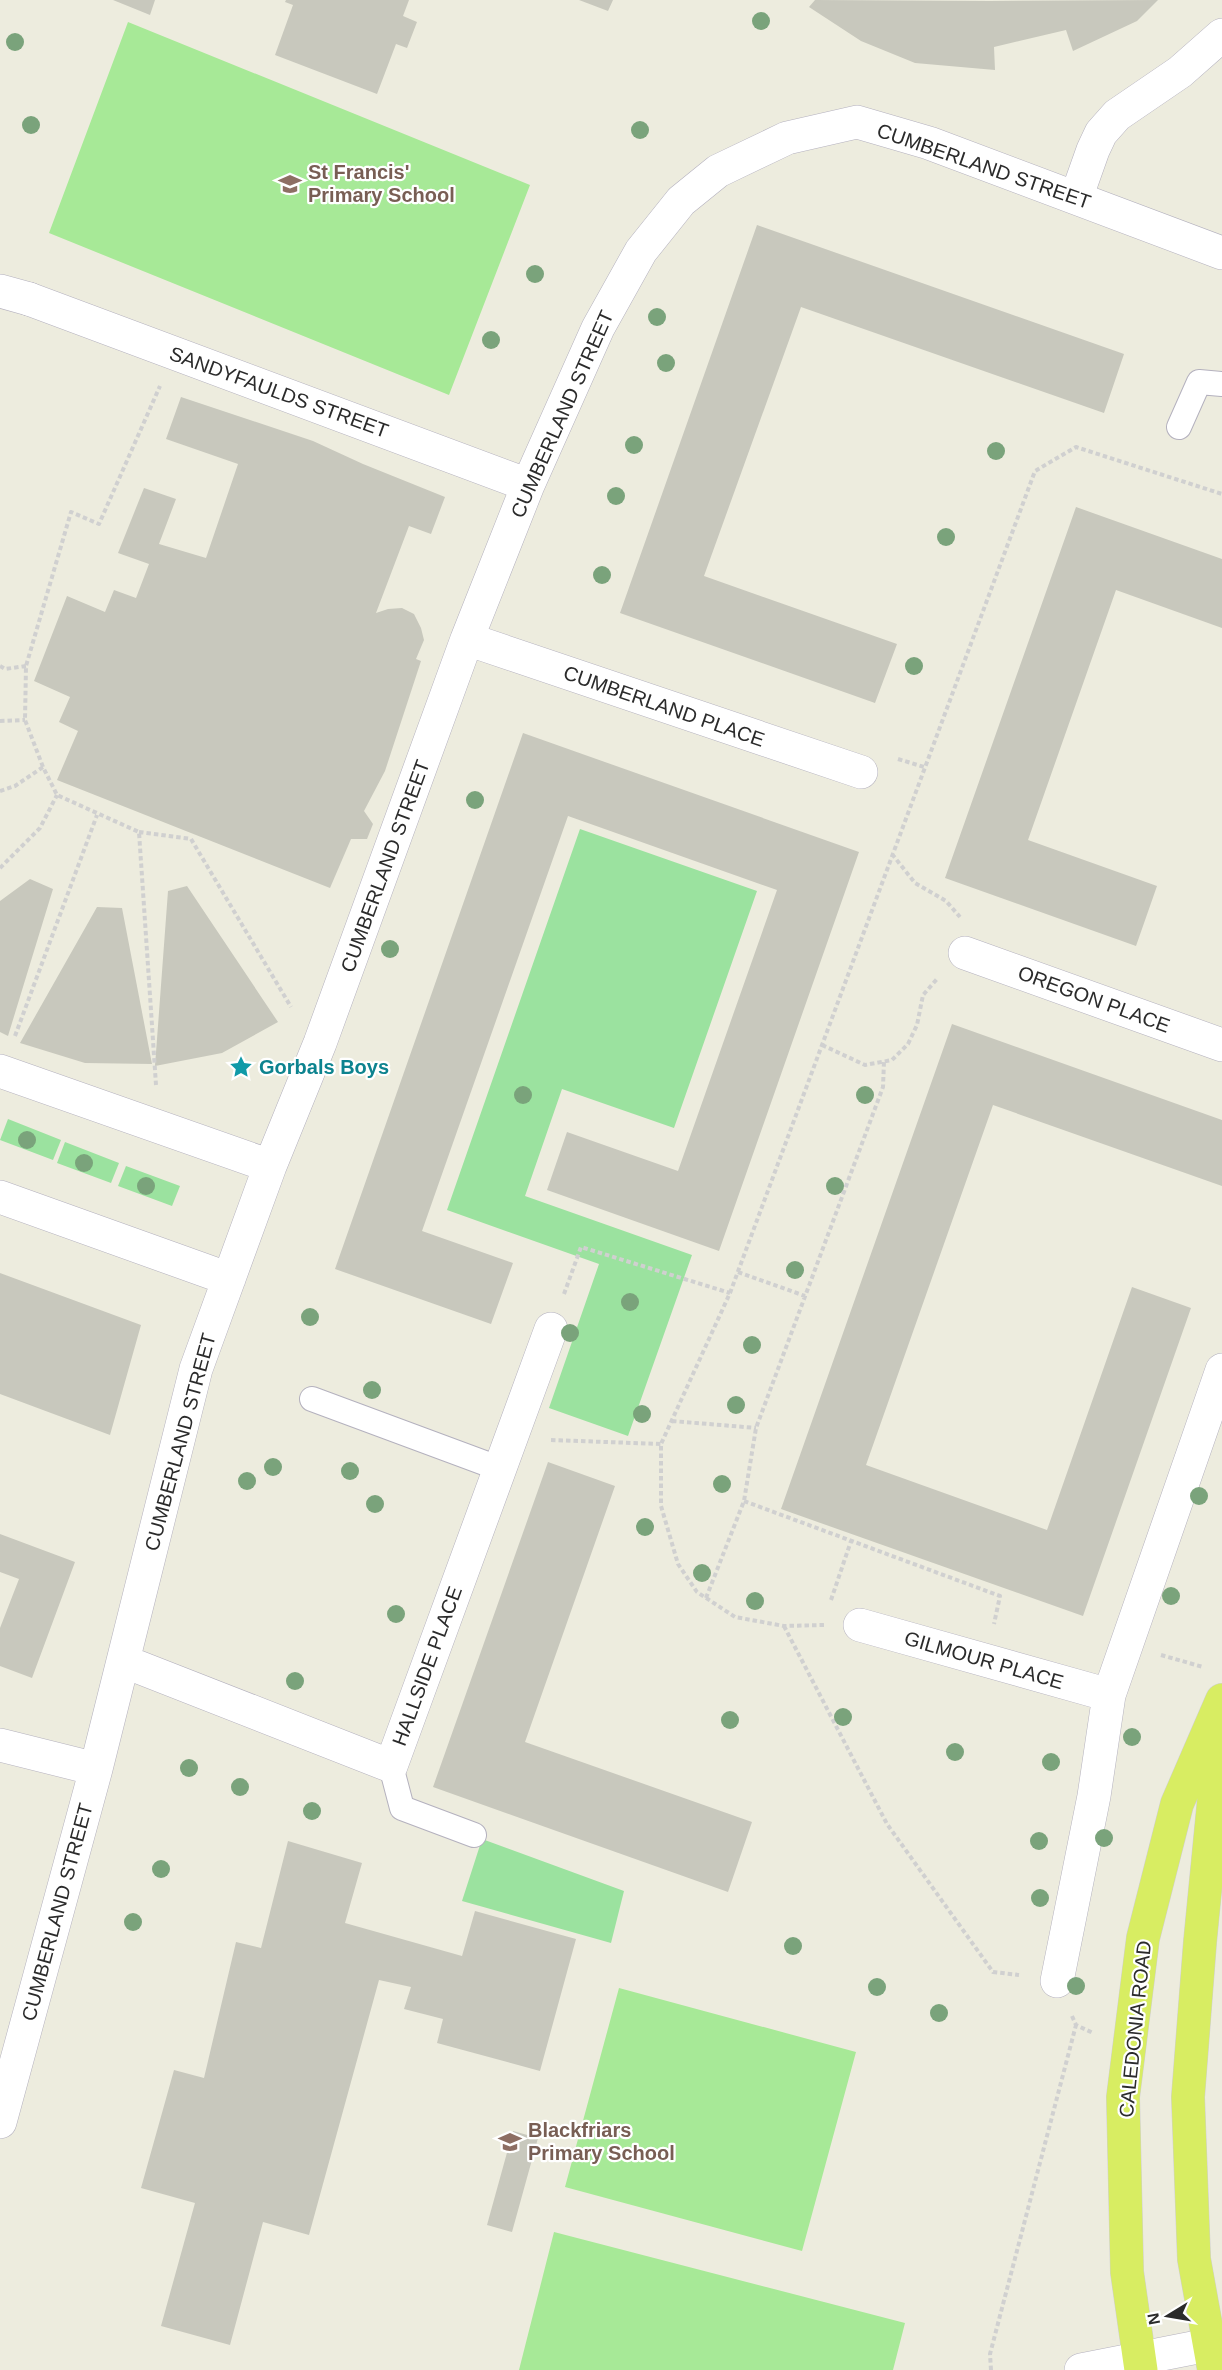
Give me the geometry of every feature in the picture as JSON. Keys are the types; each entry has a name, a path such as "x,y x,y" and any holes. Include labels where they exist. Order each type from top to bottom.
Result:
{"main road":[{"name":"CALEDONIA ROAD","path":"1140,2364 1127,2272 1123,2097 1143,1938 1177,1804 1222,1700"},
{"path":"1211,2357 1194,2259 1188,2097 1200,1942 1222,1716"}],"street":[{"path":"1077,198 1101,133 1117,115 1180,72 1222,35"},
{"name":"CUMBERLAND STREET","path":"0,2122 96,1769 196,1369 270,1166 320,1043 467,639 528,485 598,328 641,251 681,201 718,171 787,138 857,122 929,143 1222,253"},
{"name":"SANDYFAULDS STREET","path":"14,295 171,351 528,485"},
{"name":"CUMBERLAND PLACE","path":"467,639 861,772"},
{"name":"OREGON PLACE","path":"965,953 1222,1045"},
{"path":"1,1071 270,1166"},
{"path":"0,1197 229,1279"},
{"name":"HALLSIDE PLACE","path":"123,1661 391,1766 550,1329"},
{"path":"1057,1981 1094,1796 1109,1695 1222,1370"},
{"name":"GILMOUR PLACE","path":"860,1624 1109,1695"},
{"path":"0,1745 96,1769"},
{"path":"1081,2370 1211,2357"}],"lane":[{"path":"1179,427 1199,382 1222,384"},
{"path":"312,1399 498,1468"},
{"path":"391,1766 402,1808 474,1835"}],"path":[{"path":"171,351 159,387 99,524 71,512 26,666 25,720 43,767 57,795 139,832 191,839 285,999 320,1043"},
{"path":"860,1624 784,1626 735,1617 698,1592 678,1564 661,1506 661,1444 730,1293 1035,471 1076,447 1222,494"},
{"path":"0,666 5,669 26,666"},
{"path":"0,721 25,720"},
{"path":"0,791 15,786 43,767"},
{"path":"0,868 40,828 57,795"},
{"path":"1,1071 98,815"},
{"path":"139,832 159,1126"},
{"path":"822,1045 865,1065 892,1060 908,1044 917,1025 923,996 939,977 965,953 966,924 946,900 915,883 892,854"},
{"path":"706,1598 744,1501 756,1428 883,1087 884,1061"},
{"path":"550,1329 581,1247 730,1293"},
{"path":"738,1272 805,1296"},
{"path":"672,1421 756,1428"},
{"path":"511,1438 661,1444"},
{"path":"744,1501 1000,1596 987,1660"},
{"path":"829,1604 851,1541"},
{"path":"822,1625 826,1615"},
{"path":"784,1626 887,1824 993,1972 1057,1981 1076,2025 990,2354 991,2370"},
{"path":"1126,1646 1211,1669"},
{"path":"1076,2025 1130,2048"}],"green space":[{"path":"128,22 530,185 449,395 49,233"},
{"path":"580,829 757,891 674,1128 562,1089 525,1196 692,1255 628,1436 549,1408 599,1264 447,1210"},
{"path":"8,1119 61,1140 53,1160 0,1140"},
{"path":"65,1142 119,1163 111,1183 57,1163"},
{"path":"126,1166 180,1186 172,1206 118,1186"},
{"path":"482,1839 624,1891 611,1943 462,1901"},
{"path":"619,1988 856,2052 802,2251 565,2187"},
{"path":"554,2232 905,2323 893,2370 519,2370"}],"building":[{"path":"113,0 155,0 150,15"},
{"path":"286,0 409,0 403,16 417,22 407,48 396,44 377,94 275,55 293,5 285,2"},
{"path":"579,0 613,0 608,11"},
{"path":"815,0 1158,0 1137,21 1073,51 1066,30 994,47 995,70 915,63 861,41 809,7"},
{"path":"757,225 1124,354 1104,413 801,307 704,576 897,644 875,703 620,613"},
{"path":"181,397 313,441 445,497 431,534 409,526 376,613 402,608 414,614 424,640 416,659 421,661 385,771 364,811 373,824 367,839 351,839 330,888 57,780 78,731 59,722 70,697 34,681 67,596 105,612 114,590 136,598 149,564 118,553 144,488 176,499 159,544 206,558 238,464 166,439"},
{"path":"1076,507 1222,559 1222,628 1116,590 1028,840 1157,886 1136,946 945,878"},
{"path":"523,733 859,852 719,1251 547,1190 567,1132 678,1171 777,890 568,816 422,1231 513,1263 491,1324 335,1269"},
{"path":"30,879 53,889 8,1036 0,1032 0,901"},
{"path":"187,886 278,1022 222,1053 155,1066 168,891"},
{"path":"97,907 122,908 152,1064 85,1063 20,1043"},
{"path":"952,1024 1222,1120 1222,1186 993,1105 866,1465 1047,1530 1132,1287 1191,1308 1083,1616 781,1509"},
{"path":"0,1273 141,1325 110,1435 0,1394"},
{"path":"548,1462 615,1486 525,1742 752,1822 728,1892 433,1787"},
{"path":"0,1534 75,1562 32,1678 0,1666 0,1628 19,1579 0,1572"},
{"path":"288,1841 362,1863 345,1923 462,1956 475,1911 576,1939 540,2071 437,2043 443,2019 404,2009 411,1987 379,1980 309,2235 263,2222 230,2345 161,2326 195,2203 141,2188 174,2070 204,2078 236,1942 261,1948"},
{"path":"513,2131 538,2138 512,2232 487,2225"}],"place":[{"name":"St Francis' Primary School","path":"290,184"},
{"name":"Gorbals Boys","path":"241,1067"},
{"name":"Blackfriars Primary School","path":"510,2142"}]}
